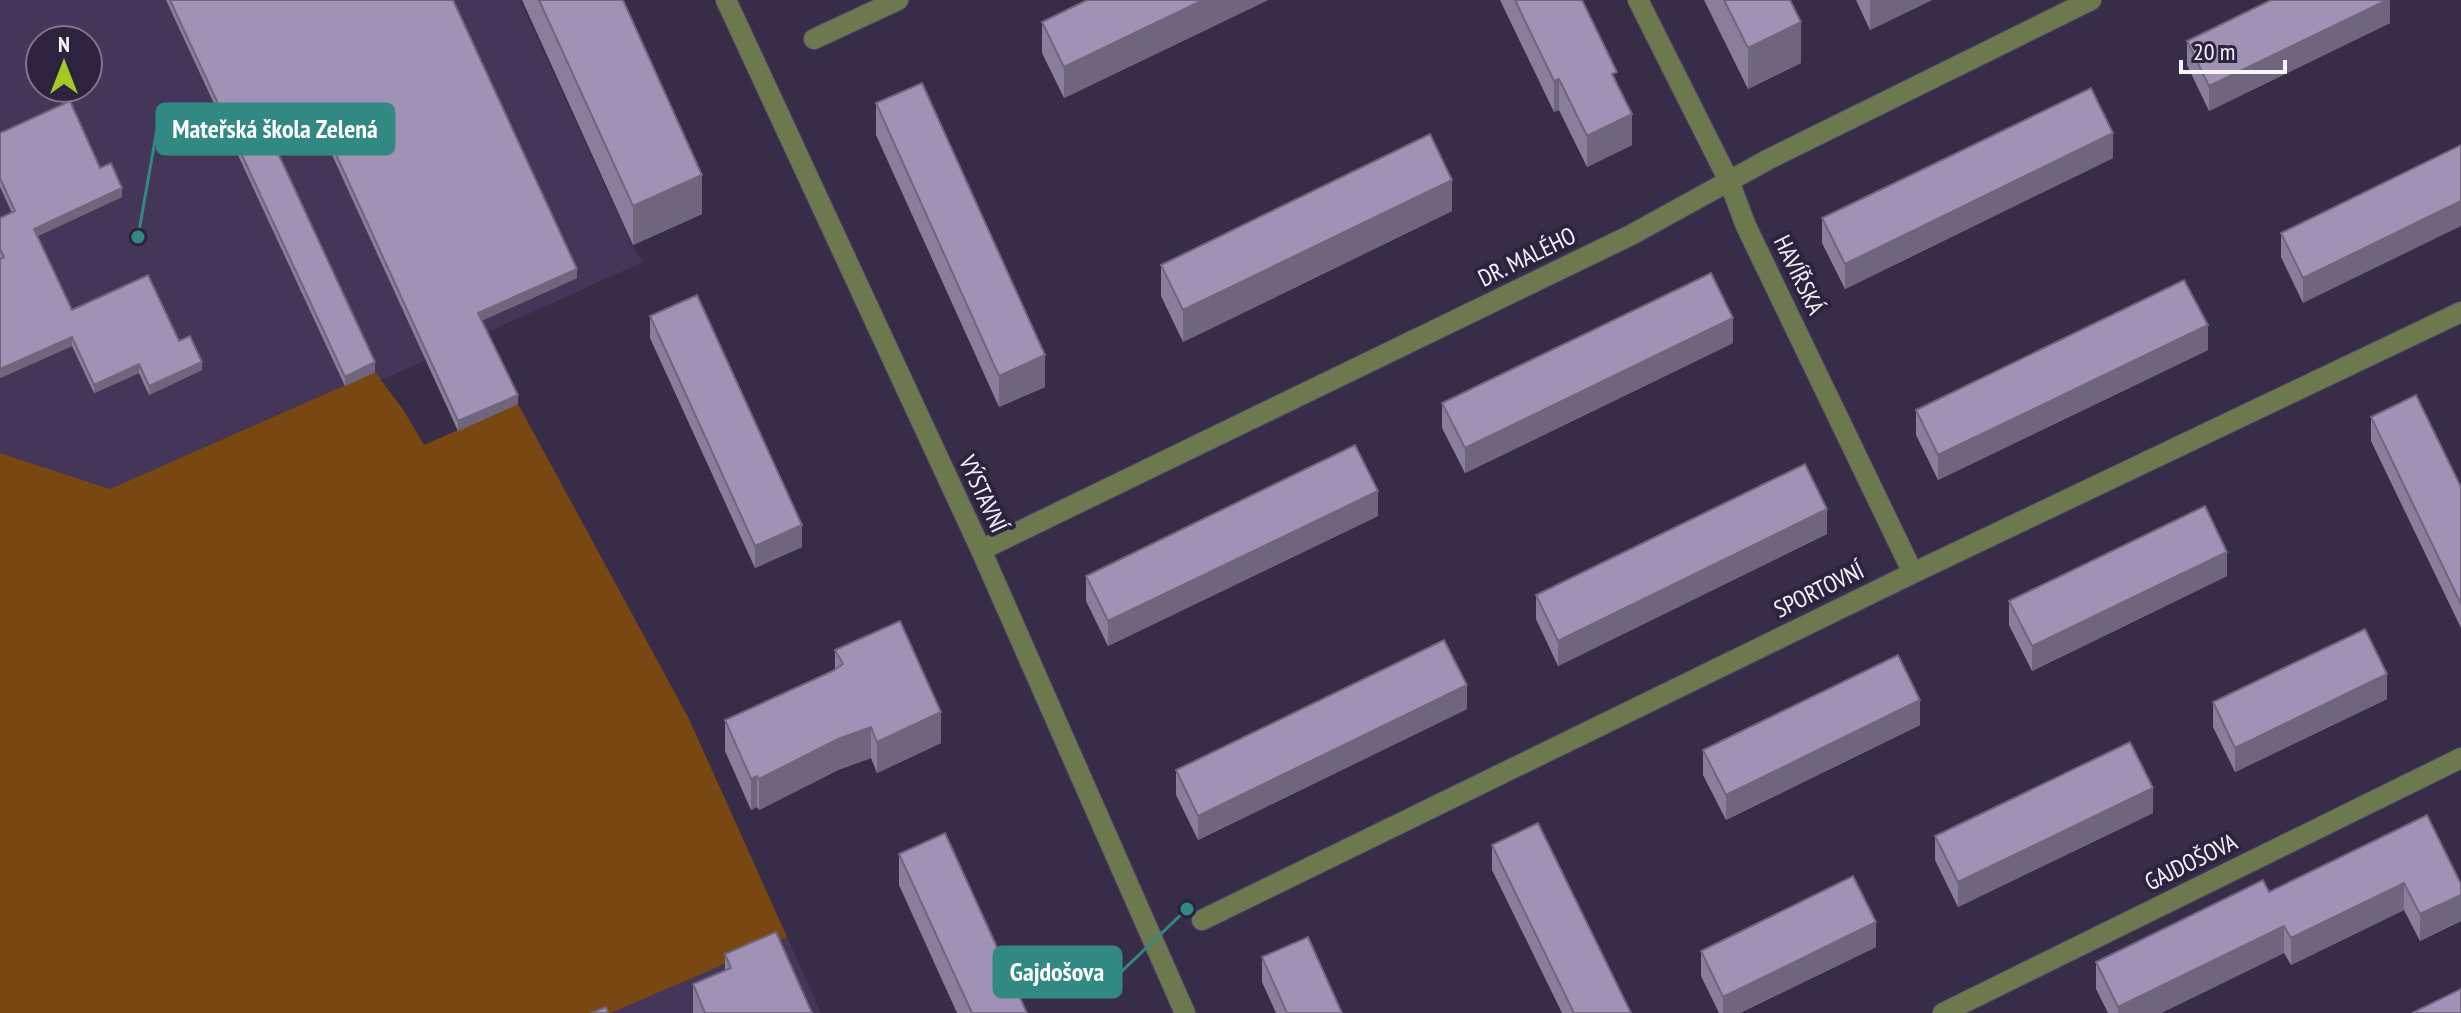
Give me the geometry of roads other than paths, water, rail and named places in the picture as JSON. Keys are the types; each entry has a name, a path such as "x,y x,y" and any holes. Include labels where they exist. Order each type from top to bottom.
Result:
{"street":[{"name":"VÝSTAVNÍ","path":"726,0 981,550 1185,1013"},
{"path":"814,39 898,0"},
{"name":"HAVÍŘSKÁ","path":"1638,0 1729,181 1746,226 1913,573"},
{"name":"DR. MALÉHO","path":"981,550 1631,235 1729,181 2091,0"},
{"name":"SPORTOVNÍ","path":"1202,920 1913,573 2461,312"},
{"name":"GAJDOŠOVA","path":"1943,1013 2461,758"}],"place":[{"name":"Mateřská škola Zelená","path":"138,237"},
{"name":"Gajdošova","path":"1187,909"}]}
